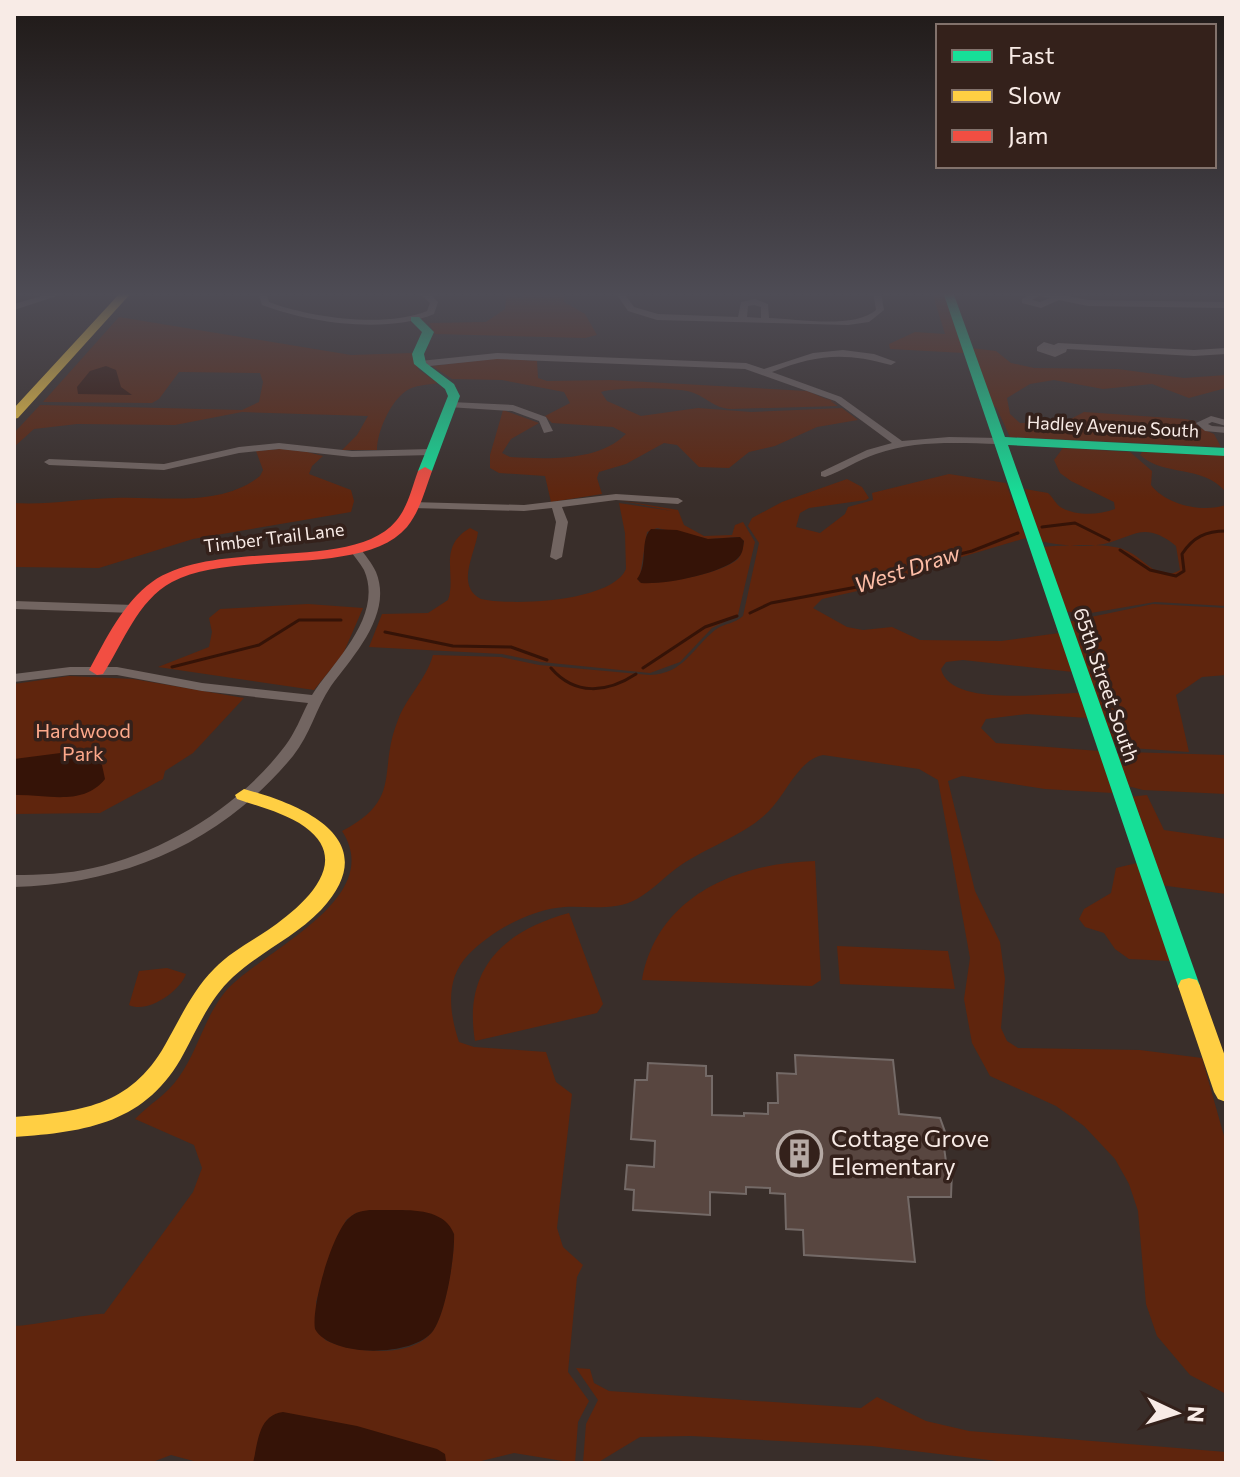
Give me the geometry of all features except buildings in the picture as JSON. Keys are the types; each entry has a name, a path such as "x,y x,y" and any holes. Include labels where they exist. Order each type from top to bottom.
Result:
{"street":[{"path":"14,415 64,361"},
{"path":"419,361 451,388 451,405 522,410 543,419 548,431"},
{"path":"420,364 451,361"},
{"path":"641,361 729,364 767,371 844,402 898,442"},
{"path":"767,371 791,361"},
{"name":"65th Street South","path":"972,361 1226,1092"},
{"name":"Timber Trail Lane","path":"97,670 134,609 155,585 190,570 355,549 395,531 412,505 451,405"},
{"path":"1224,428 1226,443"},
{"path":"825,474 869,451 898,442 999,441"},
{"name":"Hadley Avenue South","path":"999,441 1226,452"},
{"path":"49,462 164,467 239,450 279,446 358,454 431,452"},
{"path":"412,505 509,508 607,497 678,501"},
{"path":"556,504 562,522 556,557"},
{"path":"14,881 76,879 123,867 187,835 244,795 290,749 316,700 352,654 372,604 371,574 355,549"},
{"path":"14,605 134,609"},
{"path":"14,678 97,670 134,673 202,687 316,700"},
{"path":"14,1127 88,1119 116,1108 143,1092 164,1070 191,1012 215,981 305,913 322,894 334,866 333,850 326,836 311,824 244,795"}],"green space":[{"path":"80,361 416,361 419,370 438,383 413,388 400,396 386,418 377,450 342,450 357,435 368,416 242,412 175,425 77,424 34,429 14,447 14,433 40,405 242,410 259,402 263,382 260,373 179,372 159,399 152,403 43,402"},
{"path":"475,361 537,361 538,378 547,381 610,380 807,391 838,406 731,409 719,407 683,390 632,388 601,392 607,401 641,416 698,408 751,412 842,408 858,420 817,427 775,446 749,452 729,468 699,467 677,445 664,443 626,464 599,472 597,478 602,494 551,502 545,476 499,473 490,468 490,455 503,410 539,423 511,439 502,453 510,457 556,458 587,454 601,450 626,434 613,427 552,423 545,416 570,403 564,392 502,380 452,379 432,366"},
{"path":"976,361 1008,361 1034,368 1118,369 1184,378 1226,375 1226,388 1189,398 1152,384 1103,389 1054,380 1030,384 1007,398 1010,414 1020,423 1065,422 1084,412 1185,419 1195,421 1198,427 1214,434 1221,447 1010,437 996,407 992,407"},
{"path":"1063,448 1130,452 1152,471 1151,485 1166,498 1186,506 1207,508 1226,505 1226,606 1155,602 1085,614 1063,611 1041,547 1070,545 1039,541 1025,489 1048,493 1068,511 1095,513 1115,509 1114,502 1060,473 1054,460","holes":["1139,533 1155,534 1176,546 1180,570 1165,574 1158,572 1132,553 1095,545"]},
{"path":"281,449 325,454 307,452 323,456 312,466 309,474 351,490 354,501 351,512 193,539 99,568 14,567 14,503 114,498 170,499 227,493 260,476 263,470 256,451"},
{"path":"1142,452 1226,455 1226,492 1206,478 1150,462 1140,455"},
{"path":"949,474 1006,483 1026,538 918,570 875,587 822,599 813,608 847,627 863,630 892,627 920,640 1001,641 1059,633 1073,672 963,660 946,662 941,669 948,681 981,694 1025,696 1079,693 1088,718 1027,714 986,719 981,728 996,743 1099,751 1113,793 1045,789 962,776 948,781 975,891 1000,942 1005,979 1001,1028 1007,1041 1018,1048 1140,1050 1202,1058 1226,1143 1226,1394 1190,1375 1157,1336 1146,1304 1138,1211 1129,1184 1115,1159 1084,1126 1056,1106 990,1076 972,1043 964,999 970,958 938,780 919,769 823,755 814,758 800,770 775,804 759,819 681,865 637,899 611,907 565,907 525,917 477,946 455,974 451,1008 459,1042 474,1047 546,1052 556,1082 572,1094 557,1228 563,1247 583,1265 577,1277 568,1372 589,1401 578,1422 575,1463 514,1453 473,1463 201,1463 171,1455 150,1463 14,1463 14,1326 104,1314 193,1192 202,1168 194,1145 135,1119 179,1077 225,992 314,922 348,880 351,856 342,831 374,807 381,795 398,720 433,655 501,657 539,665 661,674 679,665 715,630 743,616 759,543 748,526 752,518 782,502 847,479 862,487 869,498 866,500 809,508 800,513 796,527 820,533 845,514 848,507 873,500 872,493","holes":["373,1210 429,1214 447,1225 454,1234 448,1285 437,1324 423,1341 396,1350 351,1348 325,1340 316,1302 346,1220 356,1213"]},
{"path":"619,500 678,510 684,525 704,536 732,535 735,525 743,522 755,542 738,615 712,628 680,662 650,673 541,662 502,654 369,647 382,614 428,613 448,600 451,553 460,536 470,528 478,532 468,578 473,593 481,599 496,601 537,601 582,595 617,580 626,569 625,533 619,503 672,511","holes":["657,528 708,539 739,537 744,541 738,559 719,569 661,582 639,582 647,532"]},
{"path":"308,604 363,608 343,654 314,690 158,667 209,647 212,632 209,618 220,609"},
{"path":"1153,604 1226,608 1226,675 1202,677 1176,695 1189,752 1116,747 1067,622"},
{"name":"Hardwood Park","path":"69,676 133,679 244,698 193,753 165,771 163,779 100,813 14,814 14,684"},
{"path":"1125,752 1226,755 1226,794 1143,790 1124,785 1114,755"},
{"path":"1147,795 1164,830 1226,839 1226,894 1160,885 1129,797"},
{"path":"815,861 821,980 812,986 642,980 651,951 664,926 683,906 705,890 730,877 757,869"},
{"path":"1137,863 1170,961 1129,959 1115,949 1104,933 1085,927 1079,919 1084,909 1111,893 1116,868"},
{"path":"569,913 603,1004 597,1013 475,1041 475,993 493,957 507,942 525,930"},
{"path":"837,946 948,951 955,989 840,984"},
{"path":"167,968 186,974 170,994 154,1004 129,1005 139,971"},
{"path":"576,1368 590,1369 594,1383 609,1391 861,1408 877,1397 926,1421 969,1431 1226,1452 1226,1463 1014,1463 872,1446 691,1436 640,1437 597,1463 583,1463 586,1424 598,1400"}],"shaded area":[{"path":"106,366 116,370 121,387 132,395 78,394 77,387 90,371"},
{"path":"651,529 677,530 708,539 740,537 744,541 742,553 729,564 705,574 641,583 637,579 643,566 645,540"},
{"path":"76,751 92,753 102,765 105,779 96,788 75,796 14,795 14,759"},
{"path":"373,1210 430,1213 448,1224 454,1234 449,1284 433,1331 409,1346 373,1351 338,1345 324,1338 315,1329 315,1319 320,1288 342,1226 351,1216"},
{"path":"283,1412 357,1426 437,1449 445,1454 446,1461 253,1463 264,1424 268,1418"}],"waterway":[{"name":"West Draw","path":"1042,527 1075,523 1109,540"},
{"name":"West Draw","path":"1120,550 1150,570 1176,576 1184,571 1182,554 1195,539 1212,532 1226,531"},
{"name":"West Draw","path":"750,613 771,603 873,584 908,567 972,551 1018,533"},
{"name":"West Draw","path":"643,668 705,627 737,616"},
{"name":"West Draw","path":"172,667 259,645 299,620 341,620"},
{"name":"West Draw","path":"385,632 453,646 511,647 547,660"},
{"name":"West Draw","path":"551,668 570,683 592,689 614,685 636,674"}],"traffic: fast":[{"path":"419,361 450,387 454,396 425,471"},
{"path":"972,361 1189,986"},
{"path":"999,441 1226,452"}],"traffic: slow":[{"path":"14,415 64,361"},
{"path":"14,1127 93,1116 137,1096 162,1070 199,1003 224,972 296,921 326,889 334,871 334,852 320,829 283,808 244,795"},
{"path":"1189,986 1226,1092"}],"traffic: jam":[{"path":"97,670 135,608 167,579 220,563 314,555 371,543 400,526 413,504 425,471"}],"place":[{"name":"Cottage Grove Elementary","path":"800,1153"}]}
